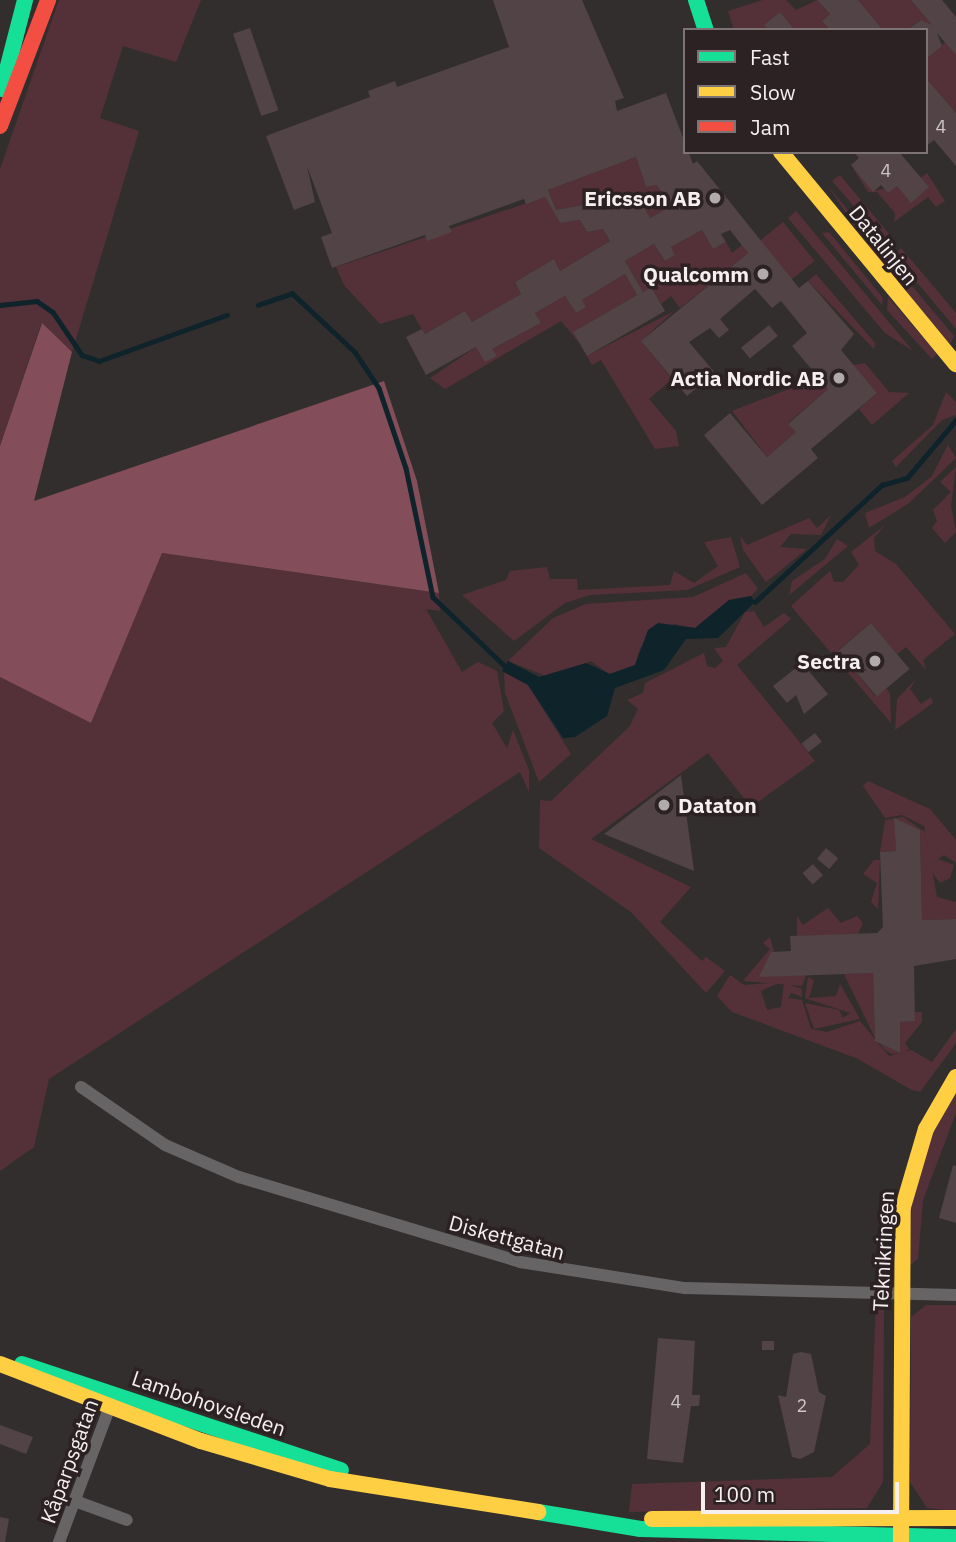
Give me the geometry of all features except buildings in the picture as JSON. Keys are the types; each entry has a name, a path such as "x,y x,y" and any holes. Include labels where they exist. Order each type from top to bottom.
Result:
{"main road":[{"path":"0,95 25,0"},
{"path":"0,126 48,0"},
{"path":"696,0 705,28"},
{"name":"Datalinjen","path":"783,154 956,364"},
{"name":"Teknikringen","path":"894,1540 900,1292 908,1179 926,1129 956,1077"},
{"name":"Lambohovsleden","path":"0,1357 112,1401"},
{"name":"Lambohovsleden","path":"0,1364 330,1479 557,1517 703,1533 894,1540 956,1537"},
{"name":"Lambohovsleden","path":"557,1517 956,1518"}],"street":[{"name":"Diskettgatan","path":"81,1087 165,1144 239,1177 520,1262 685,1288 956,1295"},
{"name":"Kåparpsgatan","path":"60,1542 112,1401"},
{"path":"75,1501 127,1520"}],"shaded area":[{"path":"59,0 201,0 176,62 123,46 100,118 139,131 72,352 41,324 0,446 0,169"},
{"path":"763,0 786,0 796,10 817,0 830,14 822,21 828,28 793,28 780,12 764,25 766,28 733,28 728,11"},
{"path":"858,0 911,0 932,25 920,20 910,28 881,28"},
{"path":"945,42 956,55 956,113 928,80 928,57"},
{"path":"636,157 646,187 657,185 670,207 650,218 636,195 556,210 548,190"},
{"path":"851,165 873,191 897,186 911,202 929,187 921,178 927,173 945,201 936,207 928,197 894,222 895,213 877,192 868,192"},
{"path":"840,175 894,240 889,247 832,181"},
{"path":"827,185 954,336 950,344 877,258"},
{"path":"545,197 560,223 580,220 587,232 603,229 610,241 560,271 554,259 515,282 521,294 472,322 465,311 425,334 413,314 380,324 344,285 336,267"},
{"path":"796,211 913,351 885,333 788,218"},
{"path":"783,222 814,261 791,280 760,241"},
{"path":"702,230 713,249 726,242 732,253 742,245 748,253 680,308 671,296 661,304 651,287 643,292 625,261 654,244 665,261 675,255 671,247"},
{"path":"829,232 883,298 882,305 822,233"},
{"path":"901,248 956,313 956,329 894,255"},
{"path":"625,274 637,295 573,332 580,344 561,321 445,389 430,378 476,347 496,356 492,349 541,323 535,313 565,296 576,313 582,300"},
{"path":"816,274 875,343 874,349 808,281"},
{"path":"888,297 937,354 932,359 887,310"},
{"path":"674,311 641,341 672,379 649,399 676,431 679,446 655,449 601,360 592,365 587,356"},
{"path":"42,323 72,352 34,501 384,381 417,481 439,593 162,553 91,723 0,677 0,446"},
{"path":"865,363 889,392 909,393 872,425 859,409 877,393 853,365"},
{"path":"814,372 828,389 788,423 796,432 767,457 732,411 794,387"},
{"path":"946,392 956,402 956,415 942,420 896,467 892,461 933,425"},
{"path":"956,429 948,445 956,458 908,504 869,528 865,513 905,497 932,476"},
{"path":"956,467 951,506 956,532 945,543 932,528 937,521 933,510 951,492 940,482"},
{"path":"831,515 821,535 791,534 780,547 807,549 766,582 743,550 740,536 747,545 809,518 817,528"},
{"path":"884,526 874,538 875,551 896,564 955,634 923,660 926,670 906,647 897,654 871,623 838,650 875,696 886,688 890,693 891,723 791,606 830,571 834,582 843,582 859,565 851,552"},
{"path":"731,537 740,567 687,590 590,595 565,603 514,641 462,595 506,580 510,571 547,567 550,579 577,579 578,590 670,585 674,571 694,583 718,566 704,542"},
{"path":"837,539 848,546 789,595 792,581 825,559"},
{"path":"162,553 439,593 440,611 426,609 462,672 478,662 497,671 504,711 492,723 507,748 513,730 529,770 529,792 520,772 49,1079 34,1147 0,1171 0,677 91,723"},
{"path":"746,573 758,589 751,596 729,600 695,628 674,624 640,648 635,665 609,674 591,661 551,678 508,661 553,618 586,604 693,597"},
{"path":"754,611 764,627 784,613 791,619 737,665 815,761 751,807 708,753 591,839 691,887 660,922 702,961 706,957 725,971 706,993 631,912 539,848 540,800 551,801 630,726 638,709 627,700 643,693 645,683 704,653 707,666 715,668 723,661 714,648 726,647 745,612"},
{"path":"504,672 528,685 571,754 539,782 505,693"},
{"path":"916,679 910,689 921,704 931,697 933,703 895,730 897,699"},
{"path":"868,781 930,809 956,840 956,863 944,855 938,859 954,865 950,878 940,883 932,872 924,826 902,815 885,818 863,786 855,793"},
{"path":"903,817 925,832 937,897 956,902 956,919 922,920 920,830 895,819 896,851 880,852 885,820"},
{"path":"874,860 880,860 878,909 871,902 877,883 863,874"},
{"path":"828,908 841,923 857,916 863,923 858,934 797,936 797,916 803,925"},
{"path":"770,937 774,952 806,975 802,986 743,981 770,949 763,943"},
{"path":"873,973 875,1038 844,974"},
{"path":"730,975 744,985 781,982 761,991 767,1010 781,1007 784,983 802,989 802,997 791,993 788,998 802,1000 811,1029 827,1032 860,1021 889,1056 911,1050 932,1062 956,1029 956,1043 920,1092 912,1090 856,1058 732,1012 717,996"},
{"path":"808,977 814,980 809,998 836,996 840,984 860,1019 814,1029 805,1003 839,1010 843,1018 850,1013 805,998"},
{"path":"915,1012 922,1012 922,1022 905,1043 909,1049 900,1053 900,1022 915,1021"},
{"path":"879,1043 900,1053 892,1054"},
{"path":"956,1091 956,1113 923,1200 918,1259 910,1265 912,1203 931,1137"},
{"path":"876,1304 884,1307 883,1482 867,1508 629,1512 632,1484 832,1477 870,1444"},
{"path":"926,1305 956,1305 956,1511 927,1508 910,1482 911,1317"}],"water":[{"path":"751,596 755,602 718,638 686,639 664,670 615,688 607,716 575,737 563,738 528,685 502,671 508,661 539,677 586,663 610,674 635,665 648,630 658,623 695,628 729,600"}],"waterway":[{"path":"258,305 292,293 355,352 379,388 406,468 433,597 505,666"},
{"path":"0,305 37,301 53,312 82,355 99,361 227,315"},
{"path":"755,602 882,485 907,478 956,420"}],"traffic: fast":[{"path":"2,89 25,0"},
{"path":"696,0 705,28"},
{"path":"22,1364 341,1470"},
{"path":"538,1512 641,1529 956,1537"}],"traffic: slow":[{"path":"783,154 956,364"},
{"path":"901,1542 903,1207 926,1129 956,1077"},
{"path":"0,1364 201,1441 330,1479 538,1512"},
{"path":"652,1519 956,1518"}],"traffic: jam":[{"path":"0,126 48,0"}],"place":[{"name":"Ericsson AB","path":"715,198"},
{"name":"Qualcomm","path":"763,274"},
{"name":"Actia Nordic AB","path":"839,378"},
{"name":"Sectra","path":"875,661"},
{"name":"Dataton","path":"664,805"}]}
